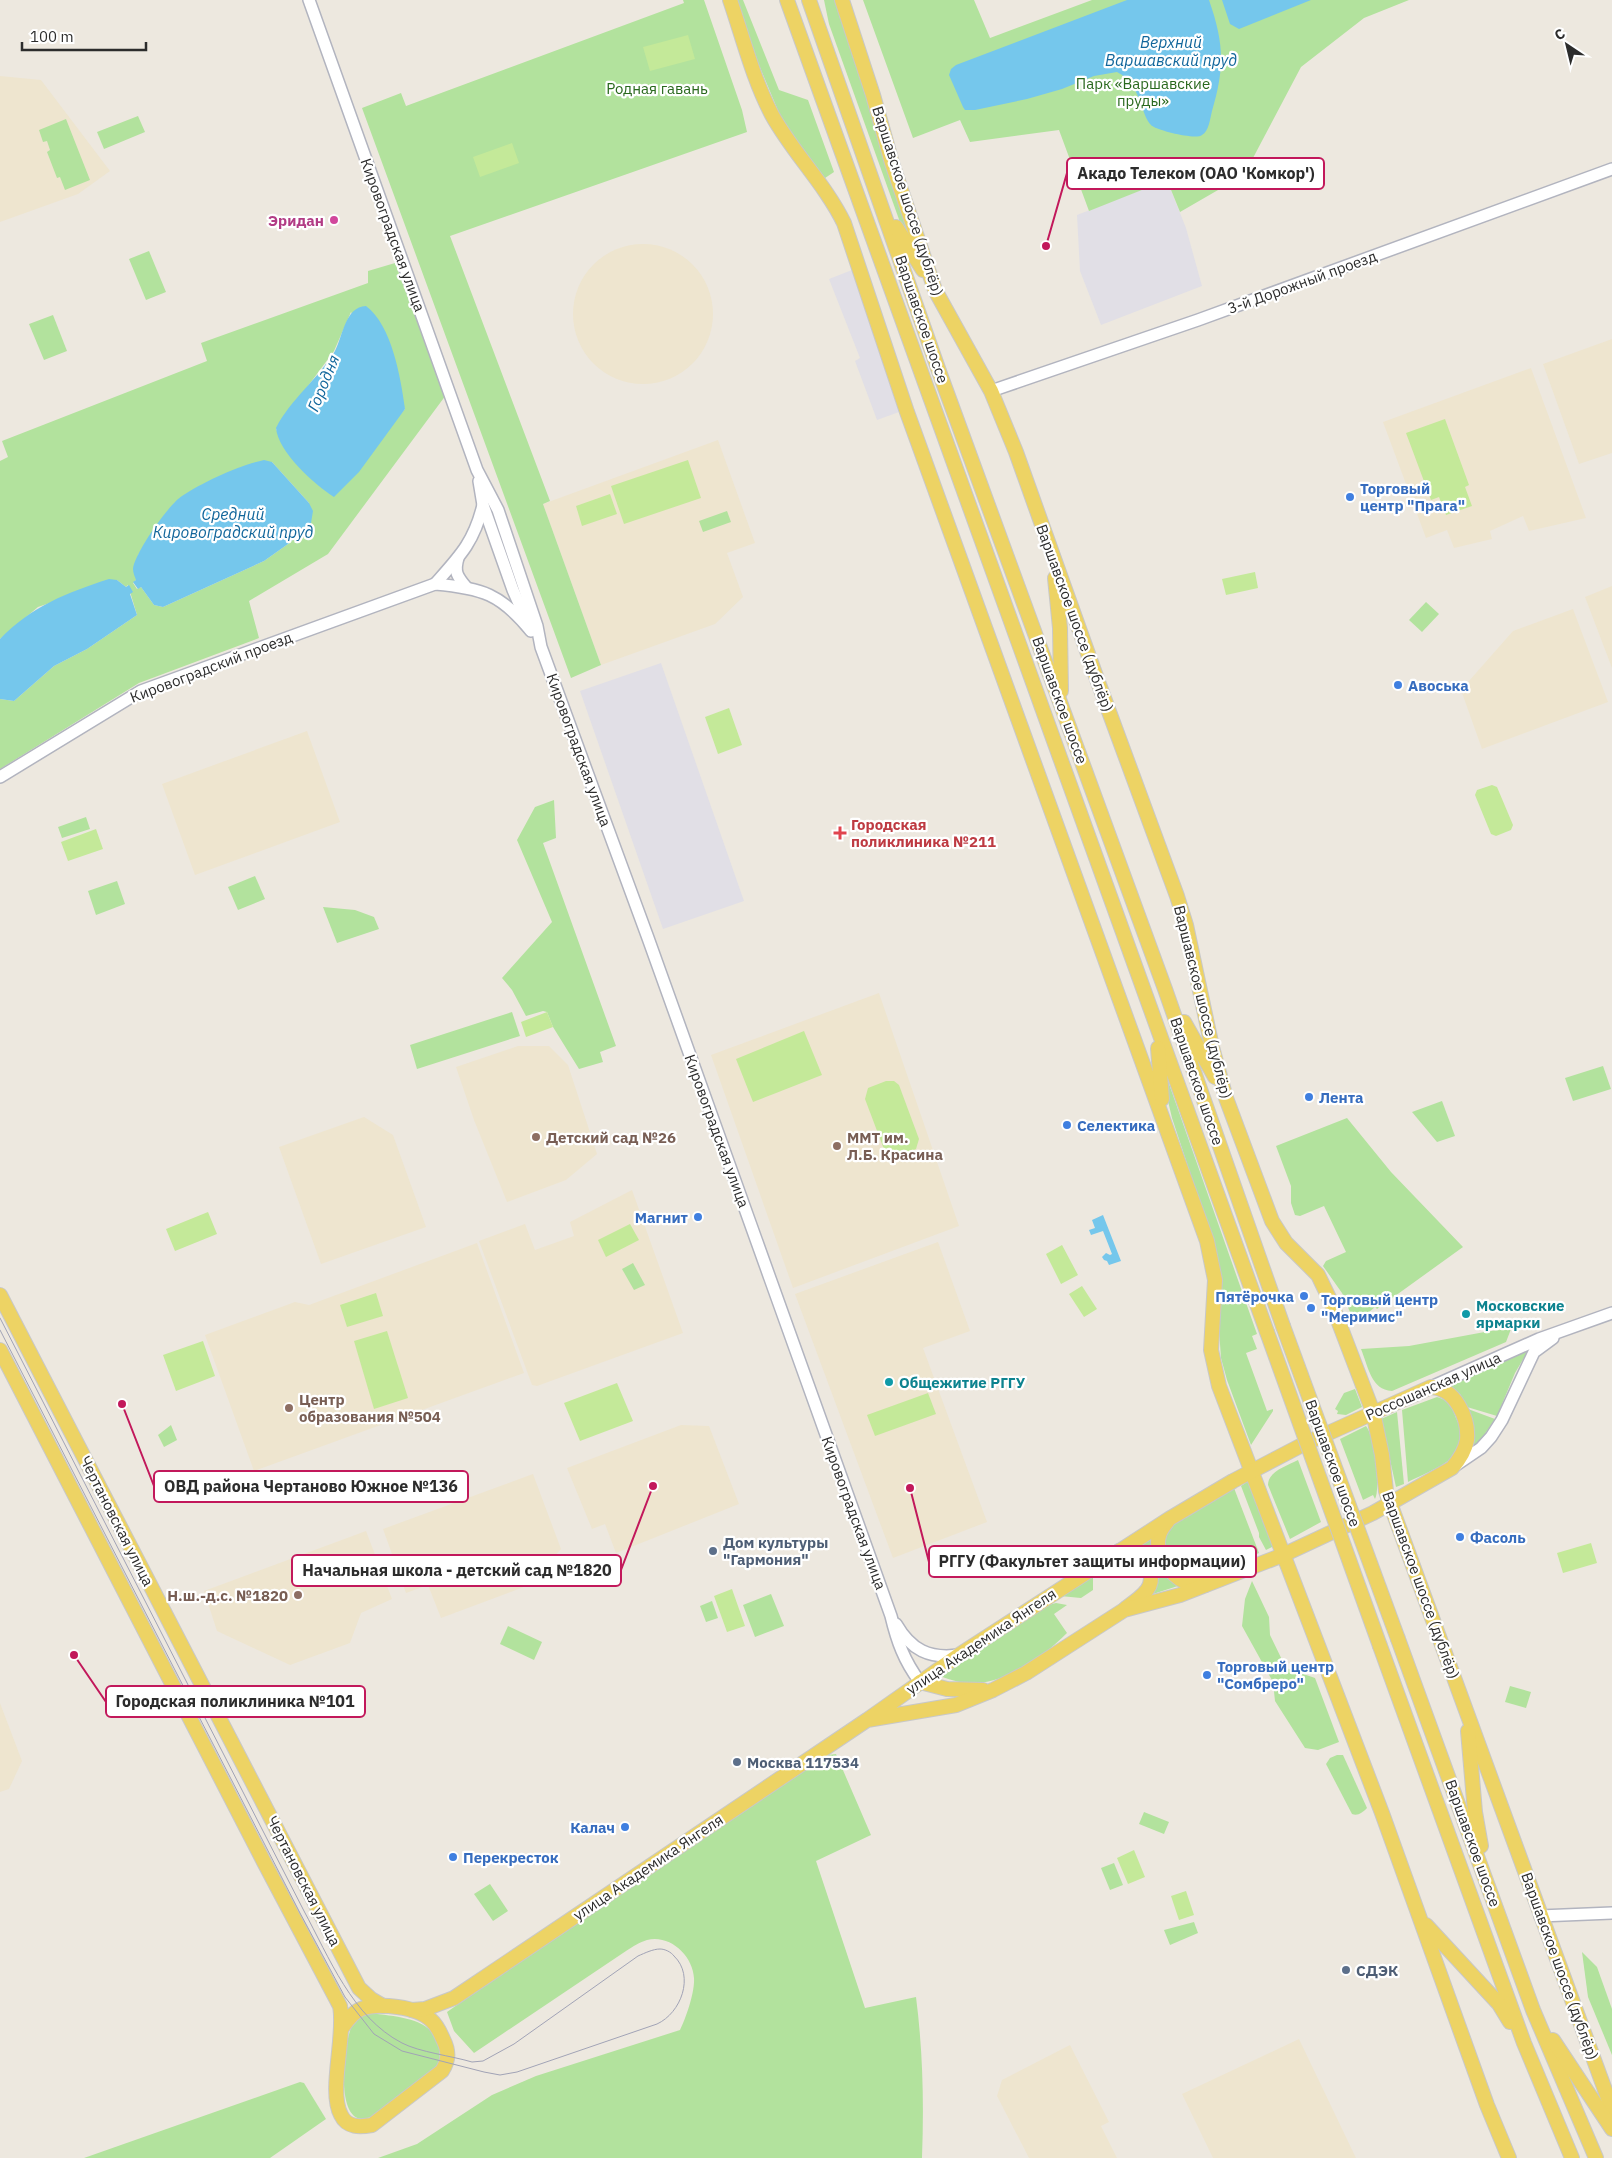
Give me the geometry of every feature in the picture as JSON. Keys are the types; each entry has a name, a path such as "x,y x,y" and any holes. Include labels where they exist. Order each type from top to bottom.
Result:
{"main road":[{"path":"730,0 760,90 772,114 783,133 834,203 844,224 910,421 1166,1124 1212,1260 1215,1299 1210,1336 1212,1362 1219,1386 1382,1813 1486,2105 1509,2158"},
{"name":"Варшавское шоссе","path":"787,0 1524,2043 1572,2158"},
{"name":"Варшавское шоссе","path":"809,0 940,374 1165,989 1283,1326 1533,2010 1596,2158"},
{"name":"Варшавское шоссе (дублёр)","path":"842,0 873,92 892,164 935,290 991,391 1016,452 1177,896 1186,925 1212,1047 1226,1098 1268,1212 1283,1238 1313,1270 1322,1283 1373,1412 1382,1455 1386,1491 1390,1503 1612,2109"},
{"path":"882,205 935,290"},
{"path":"1054,557 1060,628 1061,703"},
{"path":"1165,989 1226,1098"},
{"path":"1156,1026 1166,1124"},
{"name":"Чертановская улица","path":"0,1294 359,1988 371,1999 383,2006"},
{"name":"Чертановская улица","path":"0,1350 340,2006 342,2028 337,2099 340,2114 345,2121 361,2127 372,2125 442,2071 448,2062 446,2045 438,2028 431,2020 412,2010 383,2006 362,2009 349,2019 342,2028"},
{"path":"1431,1387 1444,1389 1452,1396 1462,1414 1467,1429 1464,1449 1452,1468"},
{"name":"Россошанская улица","path":"1304,1444 1431,1387"},
{"name":"улица Академика Янгеля","path":"454,1998 867,1720 959,1654 1169,1519 1304,1444"},
{"name":"Россошанская улица","path":"1390,1503 1452,1468"},
{"name":"улица Академика Янгеля","path":"867,1720 956,1705 993,1690 1026,1673 1100,1623 1124,1610 1180,1596 1283,1555 1390,1503"},
{"path":"1169,1519 1158,1537 1161,1556 1170,1570 1179,1578 1192,1584 1206,1585"},
{"path":"1118,1551 1134,1550 1141,1554 1151,1570 1152,1577 1148,1590 1124,1610"},
{"path":"121,1584 126,1588 134,1588 143,1583 145,1577"},
{"path":"920,1682 947,1689 993,1690"},
{"path":"1465,1706 1475,1812 1487,1881"},
{"path":"1421,1919 1499,2004 1524,2043"},
{"path":"412,2010 425,2009 454,1998"},
{"path":"446,2045 440,2017 442,2010 454,1998"},
{"path":"1533,2010 1612,2129"}],"street":[{"name":"Кировоградская улица","path":"309,0 477,470 498,510 537,626 541,647 648,938 891,1616 903,1657 920,1682"},
{"name":"3-й Дорожный проезд","path":"991,391 1198,320 1612,170"},
{"name":"Кировоградская улица","path":"477,470 483,505 514,592 531,631 541,647"},
{"path":"435,584 458,558 475,533 483,505"},
{"path":"475,533 494,532 508,540"},
{"path":"458,558 455,570 457,576 466,586"},
{"path":"497,598 514,592 522,582"},
{"path":"435,584 466,586 497,598 531,631"},
{"name":"Кировоградский проезд","path":"0,777 141,691 435,584"},
{"name":"Россошанская улица","path":"1431,1387 1539,1339 1612,1313"},
{"name":"Россошанская улица","path":"1452,1468 1481,1448 1491,1437 1502,1420 1534,1352 1563,1331"},
{"name":"Кировоградская улица","path":"891,1616 906,1639 924,1652 944,1657 959,1654"},
{"path":"1540,1916 1612,1912"}],"shaded area":[{"path":"0,76 41,80 110,171 78,194 0,222"},
{"path":"1167,180 1186,228 1202,286 1101,325 1080,271 1077,215"},
{"path":"643,244 657,245 670,249 693,264 708,287 712,300 712,328 708,341 693,364 670,379 657,383 643,384 629,383 616,379 593,364 578,341 574,328 573,314 574,300 578,287 593,264 616,249 629,245"},
{"path":"852,270 899,412 877,420 855,361 860,358 829,279"},
{"path":"1612,339 1612,453 1579,464 1543,364"},
{"path":"1531,368 1586,518 1529,531 1523,516 1490,531 1492,539 1454,548 1447,530 1426,538 1383,422"},
{"path":"718,440 755,543 727,553 743,597 715,624 601,665 543,504"},
{"path":"1612,586 1612,668 1585,597"},
{"path":"1573,609 1608,702 1482,749 1461,690 1513,631"},
{"path":"661,663 744,901 663,929 580,691"},
{"path":"307,731 340,822 195,875 162,784"},
{"name":"ММТ им. Л.Б. Красина","path":"879,993 959,1226 793,1288 711,1055"},
{"name":"Детский сад №26","path":"518,1046 549,1046 568,1065 597,1154 566,1180 507,1202 474,1120 456,1067"},
{"path":"364,1117 393,1135 426,1227 321,1264 279,1147"},
{"path":"632,1190 683,1333 537,1386 532,1385 479,1241 525,1224 535,1250 574,1236 570,1222"},
{"path":"938,1242 970,1331 923,1348 987,1522 893,1558 795,1294"},
{"path":"477,1243 524,1373 254,1471 205,1335 295,1302 309,1305"},
{"path":"681,1425 709,1426 739,1504 616,1553 605,1524 592,1529 567,1468"},
{"path":"533,1474 561,1549 529,1585 441,1618 428,1585 406,1593 383,1529"},
{"name":"Н.ш.-д.с. №1820","path":"366,1531 392,1599 361,1613 350,1643 290,1665 217,1631 204,1591"},
{"path":"0,1703 22,1761 9,1789 0,1792"},
{"path":"1299,2039 1356,2158 1213,2158 1182,2094"},
{"path":"1070,2045 1109,2122 1101,2126 1117,2158 1029,2158 997,2096 1002,2080"}],"green space":[{"name":"Родная гавань","path":"683,0 704,0 742,110 747,132 450,236 550,501 543,504 601,665 571,678 362,108 401,93 406,106 684,3"},
{"path":"736,0 743,0 779,90 808,100 834,172 825,178 785,125 779,113 759,65"},
{"path":"824,0 836,0 869,94 911,240 901,225 829,24"},
{"name":"Парк «Варшавские пруды»","path":"863,0 974,0 990,38 1092,0 1409,0 1364,18 1301,67 1244,175 1180,212 1167,180 1089,211 1059,130 970,142 960,120 913,138"},
{"path":"688,35 695,59 650,71 643,47"},
{"path":"138,116 145,132 104,149 97,132"},
{"path":"66,119 90,180 65,190 60,177 57,178 47,152 50,150 47,141 43,142 39,130"},
{"path":"512,143 519,163 480,177 473,157"},
{"path":"149,251 166,292 146,300 129,259"},
{"path":"395,263 446,395 328,554 249,601 259,638 139,683 0,769 0,699 14,701 54,666 87,649 137,615 128,585 126,587 117,580 38,607 0,639 0,461 8,457 2,441 207,361 201,343 368,283 368,271","holes":["351,312 405,409 393,423 301,467 290,456 276,429 334,351","272,462 309,503 288,544 264,561 163,607 154,605 141,587 137,589 133,583 136,580 138,555 165,515"]},
{"path":"53,315 67,351 44,360 29,324"},
{"path":"1445,419 1469,485 1465,487 1472,506 1446,515 1439,497 1431,500 1406,433"},
{"path":"688,460 701,498 624,524 611,486"},
{"path":"610,494 617,514 582,526 576,506"},
{"path":"727,511 731,522 703,532 699,521"},
{"path":"1255,572 1258,588 1226,595 1222,579"},
{"path":"1426,602 1439,614 1422,632 1409,620"},
{"path":"729,708 742,745 718,754 705,717"},
{"path":"1492,785 1497,787 1513,825 1511,830 1496,836 1491,834 1475,795 1477,790"},
{"path":"554,800 556,838 543,843 616,1046 600,1052 603,1062 579,1069 553,1027 547,1012 543,1011 526,1016 512,990 502,978 552,922 517,840 535,807"},
{"path":"86,817 90,829 62,838 58,827"},
{"path":"96,829 103,849 68,861 61,842"},
{"path":"255,876 265,899 238,910 228,887"},
{"path":"117,881 125,904 96,915 88,891"},
{"path":"323,907 355,910 374,917 379,929 337,943"},
{"path":"512,1012 520,1036 417,1069 410,1045"},
{"path":"547,1012 553,1027 526,1037 521,1022"},
{"path":"804,1031 822,1075 753,1102 736,1059"},
{"path":"1603,1066 1611,1089 1573,1101 1565,1078"},
{"path":"886,1081 894,1081 899,1085 919,1139 916,1149 894,1157 885,1152 865,1099 868,1088"},
{"path":"1168,1081 1257,1334 1252,1336 1257,1349 1246,1353 1267,1411 1273,1409 1273,1411 1251,1445 1221,1358 1219,1330 1221,1290 1217,1254 1172,1118 1168,1101"},
{"path":"1442,1101 1455,1136 1437,1142 1412,1112"},
{"path":"1347,1118 1391,1172 1463,1247 1377,1309 1375,1307 1355,1324 1342,1293 1323,1266 1326,1261 1346,1252 1324,1206 1300,1216 1295,1215 1291,1203 1291,1186 1276,1146"},
{"path":"208,1212 217,1234 175,1251 166,1229"},
{"path":"630,1224 639,1240 606,1257 598,1240"},
{"path":"1062,1245 1078,1275 1061,1284 1046,1254"},
{"path":"633,1263 645,1285 634,1290 622,1269"},
{"path":"1082,1286 1097,1309 1084,1317 1069,1294"},
{"path":"376,1293 383,1316 347,1327 340,1305"},
{"path":"1511,1329 1506,1342 1392,1391 1385,1390 1375,1382 1361,1349 1409,1346"},
{"path":"387,1331 408,1398 374,1409 354,1341"},
{"path":"203,1341 215,1376 176,1391 163,1355"},
{"path":"1529,1349 1515,1373 1497,1416 1467,1407 1460,1394 1448,1386 1502,1363"},
{"path":"617,1383 633,1421 580,1441 564,1403"},
{"path":"1355,1389 1362,1407 1346,1415 1337,1414 1338,1411 1335,1409 1344,1393"},
{"path":"928,1393 936,1414 875,1436 867,1415"},
{"path":"1437,1397 1448,1403 1453,1411 1462,1435 1460,1448 1448,1461 1408,1482 1402,1410"},
{"path":"1468,1409 1495,1419 1480,1441 1473,1447 1474,1428"},
{"path":"1397,1412 1404,1484 1396,1487 1381,1419"},
{"path":"171,1425 177,1440 164,1447 158,1435"},
{"path":"1366,1426 1374,1451 1377,1494 1375,1499 1373,1495 1363,1500 1340,1439"},
{"path":"1298,1460 1321,1522 1290,1539 1268,1485 1271,1476"},
{"path":"1247,1482 1250,1483 1273,1544 1272,1547 1266,1550 1259,1537 1241,1486"},
{"path":"1234,1488 1259,1553 1208,1573 1188,1573 1178,1570 1163,1548 1165,1533 1175,1522"},
{"path":"1150,1540 1153,1554 1181,1585 1153,1594 1156,1583 1139,1547"},
{"path":"1591,1543 1597,1563 1563,1573 1557,1553"},
{"path":"1093,1575 1093,1590 1081,1598 1060,1596"},
{"path":"1252,1581 1269,1617 1270,1635 1286,1668 1315,1678 1339,1742 1318,1750 1305,1748 1275,1701 1273,1682 1242,1626 1245,1599"},
{"path":"732,1589 745,1626 727,1632 714,1596"},
{"path":"771,1594 784,1626 755,1637 743,1605"},
{"path":"712,1601 718,1618 706,1622 700,1606"},
{"path":"1056,1603 1067,1605 1054,1614 1067,1633 1048,1650 1015,1672 990,1681 978,1683 951,1680 936,1675 1045,1606"},
{"path":"508,1626 542,1642 534,1660 500,1644"},
{"path":"1510,1686 1531,1692 1526,1708 1505,1702"},
{"path":"836,1754 871,1835 816,1861 865,2008 916,1997 922,2078 922,2158 378,2158 417,2144 492,2095 536,2076 680,2030 692,1997 694,1984 693,1970 679,1948 664,1940 656,1939 644,1941 631,1948 474,2053 454,2031 447,2012 590,1912 828,1755"},
{"path":"1343,1755 1367,1808 1360,1814 1352,1814 1326,1764 1330,1758"},
{"path":"1144,1812 1169,1822 1164,1834 1139,1824"},
{"path":"1134,1850 1145,1877 1128,1884 1117,1858"},
{"path":"1114,1863 1123,1885 1110,1890 1101,1868"},
{"path":"490,1884 508,1911 493,1921 474,1894"},
{"path":"1186,1891 1194,1915 1179,1920 1171,1896"},
{"path":"1194,1922 1198,1933 1170,1945 1164,1930"},
{"path":"1582,1952 1597,1967 1612,2009 1612,2055 1588,1997"},
{"path":"370,2013 409,2019 429,2029 436,2038 439,2050 439,2066 385,2109 368,2118 357,2118 350,2110 345,2097 344,2064 352,2026 360,2018"},
{"path":"300,2082 304,2083 326,2119 270,2158 84,2158"}],"water":[{"name":"Верхний Варшавский пруд","path":"1127,0 1209,0 1218,29 1221,68 1209,124 1202,135 1186,136 1154,127 1149,123 1132,86 1126,78 1117,72 1094,76 1062,89 1027,99 975,110 965,110 963,107 949,75 951,69 956,65"},
{"path":"1222,0 1311,0 1239,29 1230,24"},
{"name":"Городня","path":"366,306 375,315 389,339 398,368 405,409 359,472 334,497 317,485 290,457 278,437 276,428 289,408 321,371 335,351 353,311"},
{"name":"Средний Кировоградский пруд","path":"264,460 272,462 309,503 313,511 311,523 288,544 264,561 163,607 154,605 141,587 138,589 133,582 136,580 133,569 139,552 161,519 182,496 233,470"},
{"path":"109,579 117,580 126,587 129,585 133,592 130,594 137,615 87,649 54,666 14,701 0,699 0,639 37,609 64,595"},
{"path":"1103,1215 1121,1261 1109,1265 1102,1257 1106,1253 1112,1254 1103,1231 1091,1235 1089,1230 1095,1228 1092,1220"}],"tram line":[{"path":"0,1318 333,1966 356,2002 369,2018 384,2032 409,2046 472,2062 483,2061 514,2044 638,1956 660,1949 666,1950 673,1955 680,1964 684,1974 682,1993 673,2012 657,2024 517,2072 500,2075 402,2051 374,2034 345,1997 300,1913 0,1330"}],"place":[{"name":"Эридан","path":"334,220"},
{"name":"Акадо Телеком (ОАО 'Комкор')","path":"1046,246"},
{"name":"Торговый центр \"Прага\"","path":"1350,497"},
{"name":"Авоська","path":"1398,685"},
{"name":"Городская поликлиника №211","path":"840,833"},
{"name":"Лента","path":"1309,1097"},
{"name":"Селектика","path":"1067,1125"},
{"name":"Детский сад №26","path":"536,1137"},
{"name":"ММТ им. Л.Б. Красина","path":"837,1146"},
{"name":"Магнит","path":"698,1217"},
{"name":"Пятёрочка","path":"1304,1296"},
{"name":"Торговый центр \"Меримис\"","path":"1311,1308"},
{"name":"Московские ярмарки","path":"1466,1314"},
{"name":"Общежитие РГГУ","path":"889,1382"},
{"name":"ОВД района Чертаново Южное №136","path":"122,1404"},
{"name":"Центр образования №504","path":"289,1408"},
{"name":"Начальная школа - детский сад №1820","path":"653,1486"},
{"name":"РГГУ (Факультет защиты информации)","path":"910,1488"},
{"name":"Фасоль","path":"1460,1537"},
{"name":"Дом культуры \"Гармония\"","path":"713,1551"},
{"name":"Н.ш.-д.с. №1820","path":"298,1595"},
{"name":"Городская поликлиника №101","path":"74,1655"},
{"name":"Торговый центр \"Сомбреро\"","path":"1207,1675"},
{"name":"Москва 117534","path":"737,1762"},
{"name":"Калач","path":"625,1827"},
{"name":"Перекресток","path":"453,1857"},
{"name":"СДЭК","path":"1346,1970"}]}
